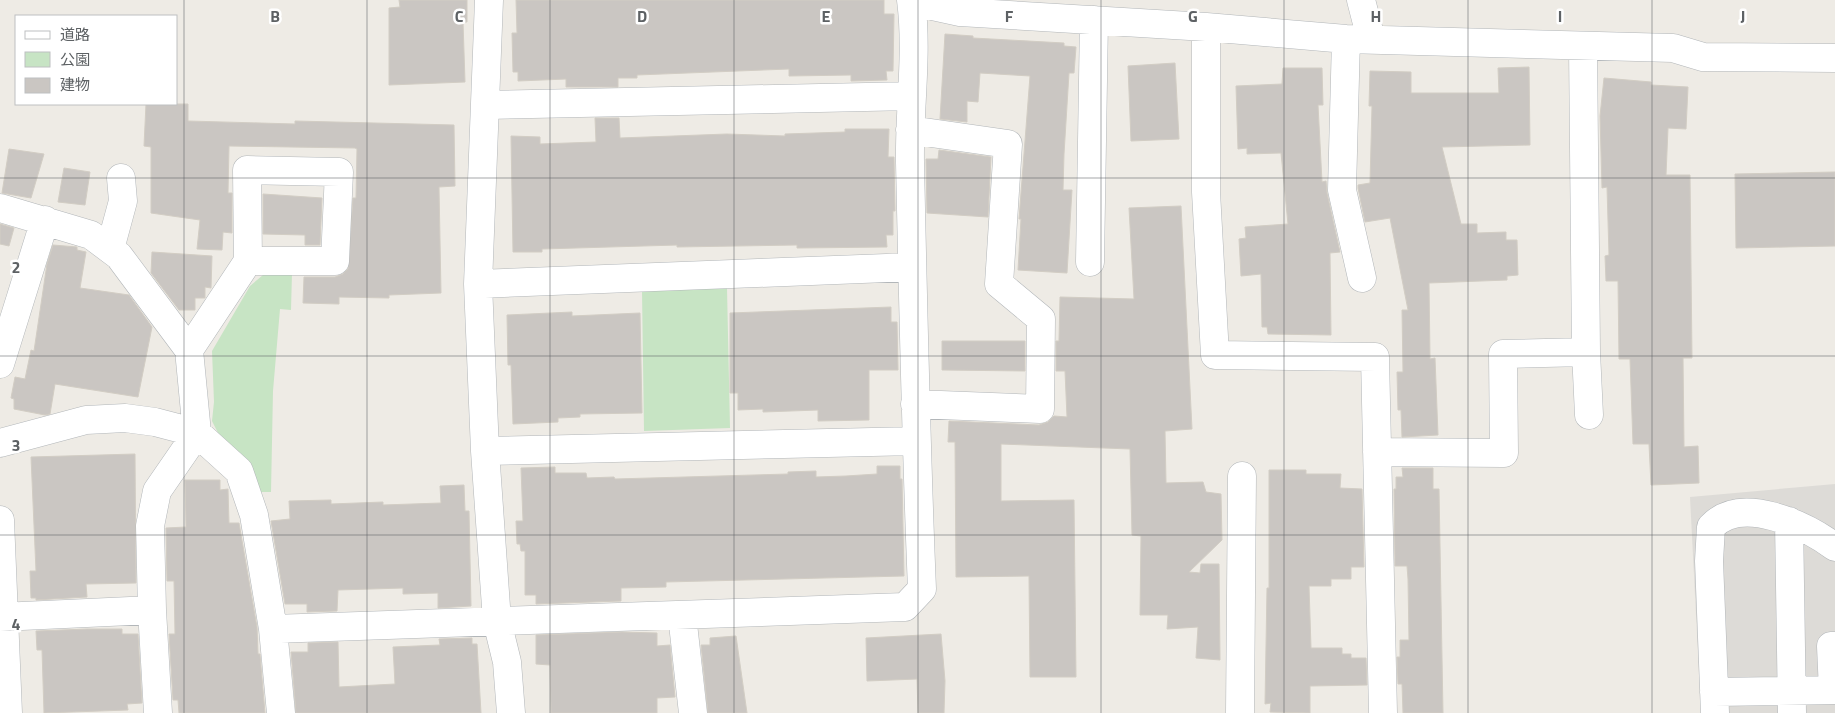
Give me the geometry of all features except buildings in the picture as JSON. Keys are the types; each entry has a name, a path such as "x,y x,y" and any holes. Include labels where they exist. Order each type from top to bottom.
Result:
{"street":[{"path":"489,0 478,284 485,451 497,622 507,662 511,713"},
{"path":"273,629 905,607 922,589 912,267 910,130 914,21 911,0"},
{"path":"924,0 928,5 960,12 1029,9 1094,20 1358,39 1438,43 1673,48 1703,58 1835,58"},
{"path":"1361,0 1342,190 1362,278"},
{"path":"1090,262 1094,20"},
{"path":"1206,27 1206,192 1215,355 1375,356 1383,713"},
{"path":"1583,46 1586,352 1589,416"},
{"path":"486,105 912,96"},
{"path":"910,130 1008,144 999,284 1041,319 1040,409 915,404"},
{"path":"189,350 248,261 248,170 339,172 335,261 248,261"},
{"path":"110,249 123,201 121,178"},
{"path":"0,208 91,235 110,249 119,256 189,350 197,433 157,491 150,526 152,610 158,713"},
{"path":"0,364 45,220"},
{"path":"478,284 912,267"},
{"path":"1377,452 1504,453 1503,354 1586,352"},
{"path":"0,444 86,420 124,418 155,422 197,433 239,471 254,515 273,629 281,713"},
{"path":"485,451 916,441"},
{"path":"1240,713 1242,476"},
{"path":"1835,547 1819,535 1789,521 1748,513 1728,514 1710,527 1709,561 1716,705 1792,702 1834,690 1831,646 1835,646"},
{"path":"0,520 2,617 8,713"},
{"path":"1789,521 1792,702"},
{"path":"2,617 152,610"},
{"path":"682,615 693,713"}],"shaded area":[{"path":"1835,484 1835,713 1701,713 1690,497"}],"green space":[{"path":"292,273 291,310 280,309 273,391 271,492 261,492 258,484 221,439 212,421 214,402 212,351 250,286 263,275"},
{"path":"727,288 730,428 644,431 642,291"}]}
